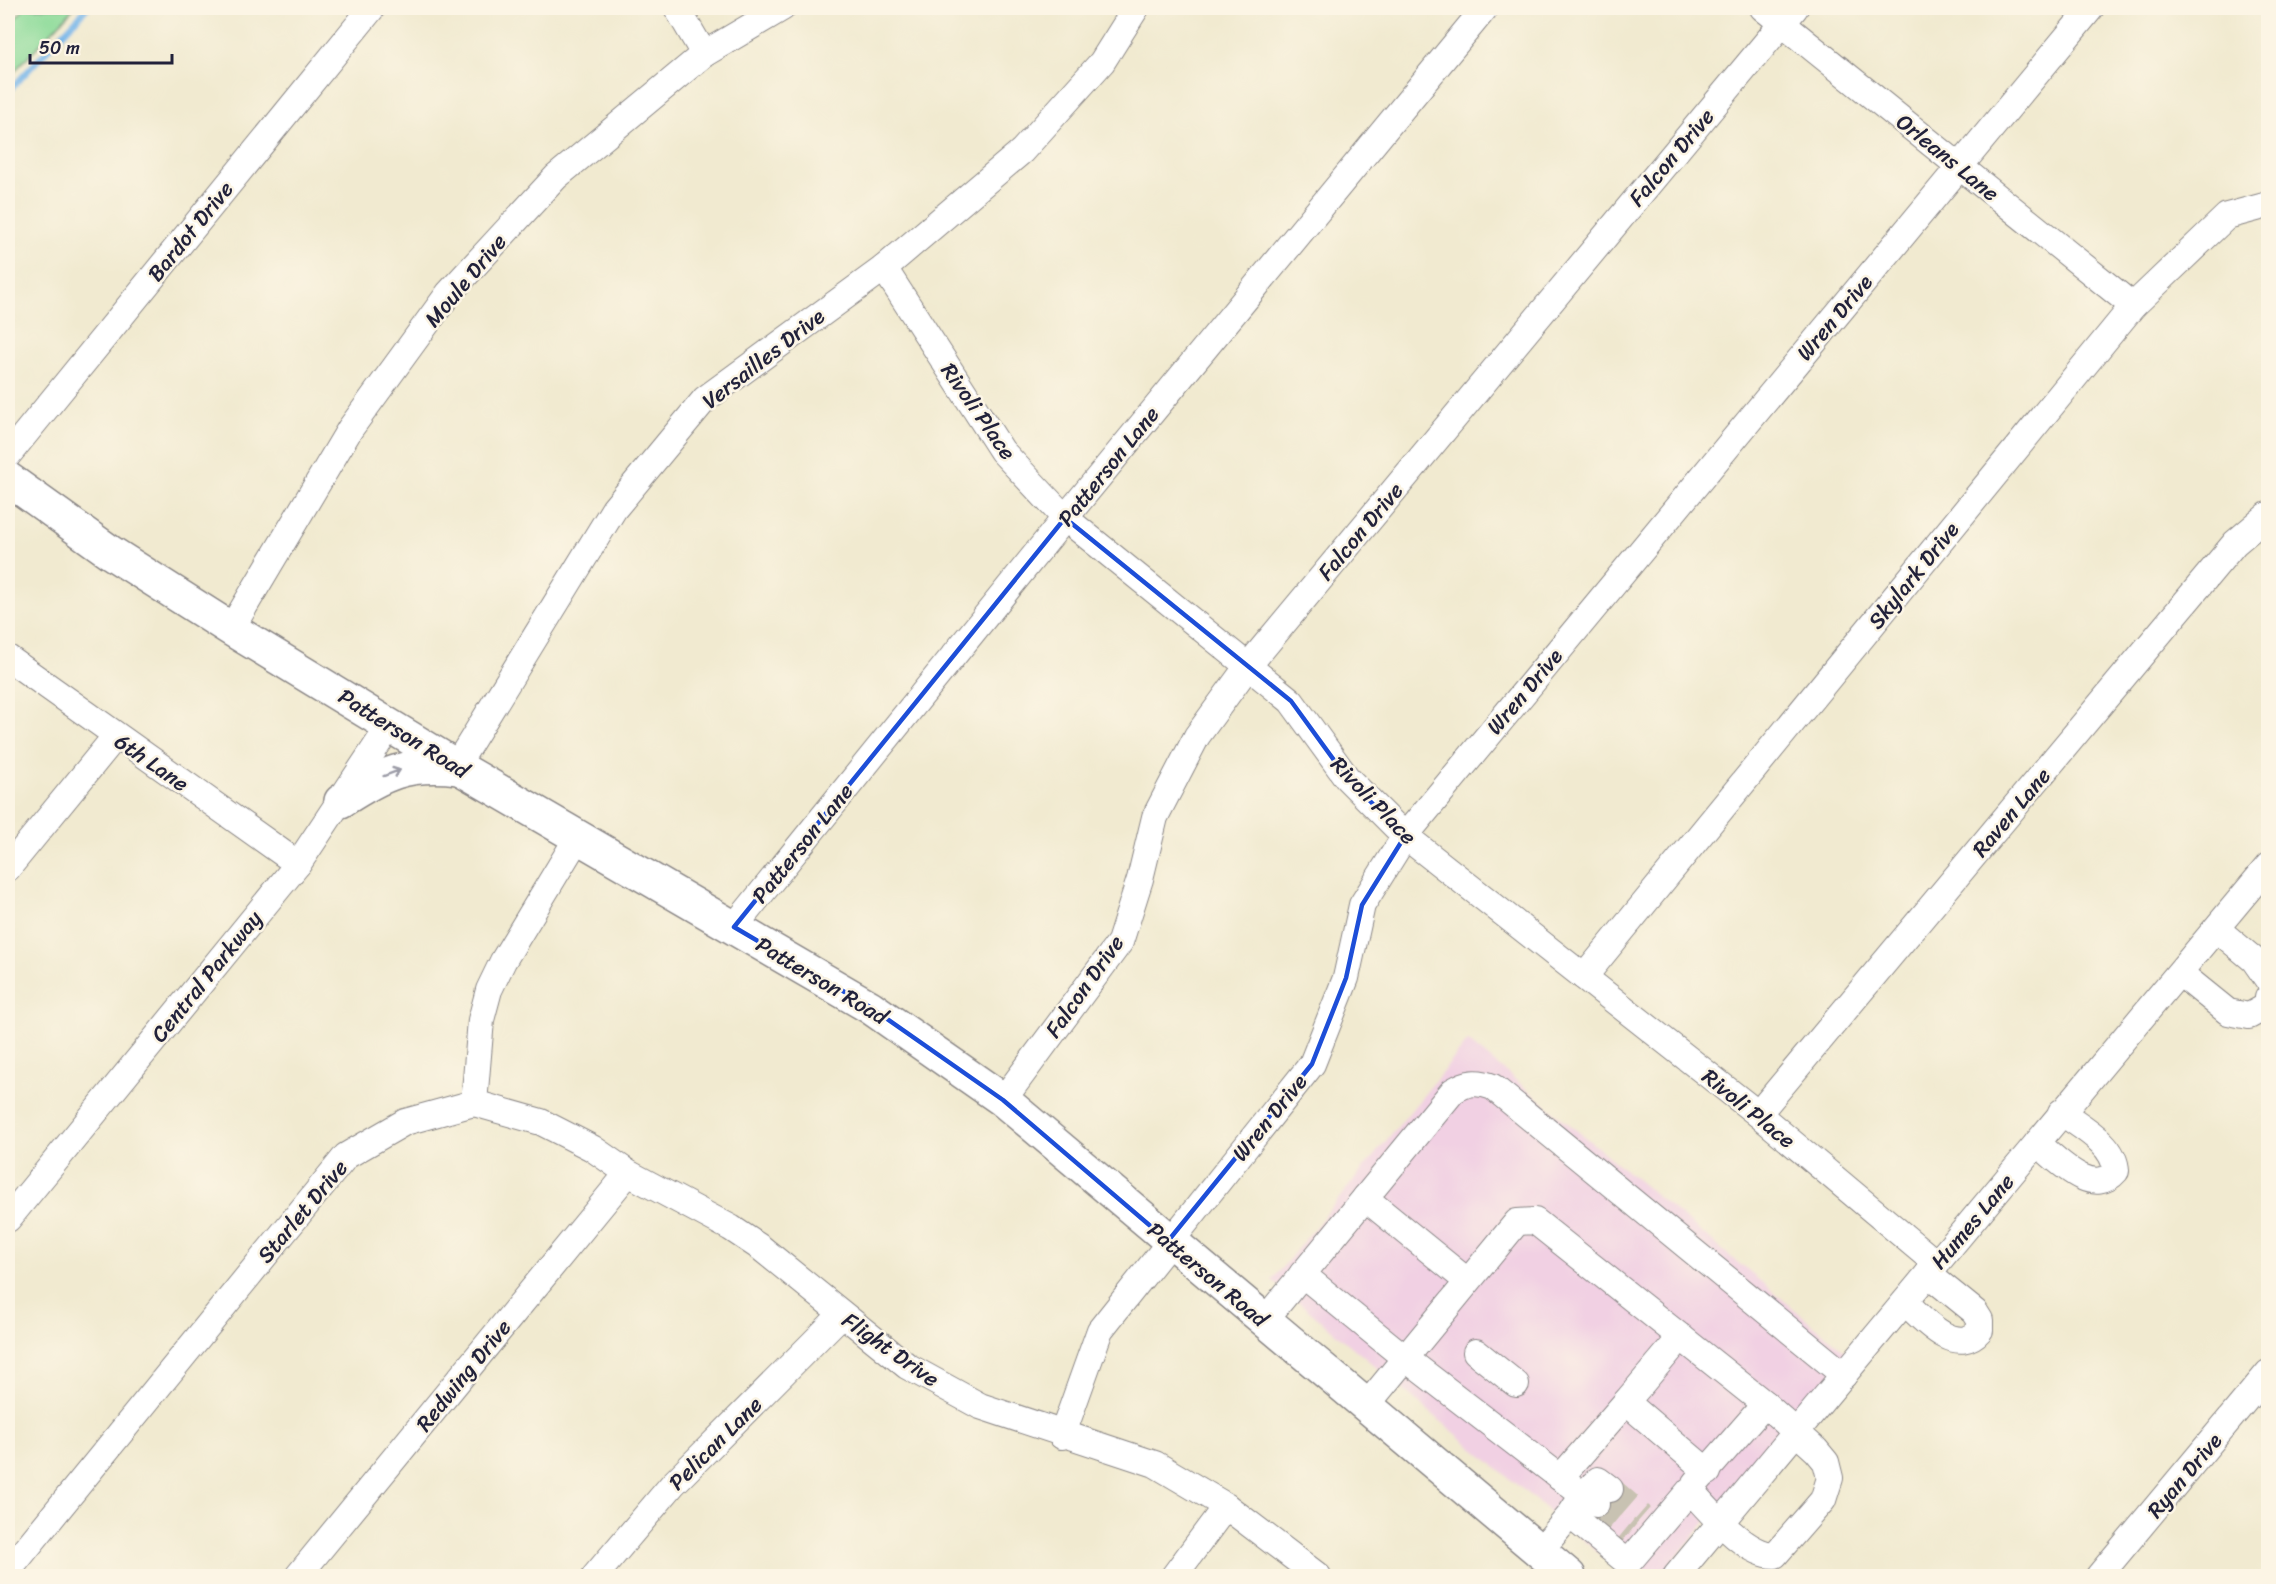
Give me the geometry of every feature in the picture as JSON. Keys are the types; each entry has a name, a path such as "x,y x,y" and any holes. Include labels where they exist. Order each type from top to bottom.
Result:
{"main road":[{"name":"Patterson Road","path":"8,479 110,552 231,629 391,724 458,767 870,1006 1003,1100 1491,1512 1543,1564 1569,1576"},
{"path":"341,801 394,771 431,765 458,767"}],"street":[{"name":"Bardot Drive","path":"8,455 372,8"},
{"path":"676,8 704,54"},
{"name":"Moule Drive","path":"231,629 350,429 449,293 556,177 704,54 782,8"},
{"name":"Versailles Drive","path":"458,767 614,509 705,399 884,268 1022,151 1102,62 1136,8"},
{"name":"Patterson Lane","path":"734,927 1065,518 1485,8"},
{"name":"Wren Drive","path":"1062,1436 1100,1330 1168,1241 1312,1064 1346,978 1362,905 1405,836 2091,8"},
{"name":"Orleans Lane","path":"1780,13 1959,165 2133,306"},
{"name":"Falcon Drive","path":"1003,1100 1120,942 1140,879 1155,817 1197,736 1248,666 1780,13"},
{"name":"Skylark Drive","path":"1584,977 2133,306 2228,216 2268,205"},
{"name":"Rivoli Place","path":"884,268 1002,451 1065,518 1291,701 1347,778 1405,836 1758,1114 1932,1269 1975,1312 1980,1320 1980,1330 1967,1339 1941,1335 1905,1302"},
{"name":"Raven Lane","path":"1758,1114 2235,543 2268,515"},
{"name":"6th Lane","path":"8,658 116,737 298,864"},
{"name":"Central Parkway","path":"8,1219 298,864 391,724"},
{"path":"8,868 116,737"},
{"path":"474,1103 481,1020 489,990 503,961 578,837"},
{"name":"Humes Lane","path":"1676,1576 1722,1524 2061,1112 2218,930 2268,866"},
{"path":"2218,930 2254,960 2268,980"},
{"path":"2181,974 2228,1012 2249,1016 2267,1006 2268,998"},
{"path":"1264,1322 1453,1091 1465,1084 1484,1084 1493,1087 1844,1375"},
{"name":"Flight Drive","path":"474,1103 541,1122 592,1148 628,1173 731,1228 788,1269 841,1315 907,1366 980,1406 1062,1436 1155,1464 1226,1506 1318,1576"},
{"name":"Starlet Drive","path":"8,1571 346,1156 405,1122 474,1103"},
{"path":"2037,1143 2083,1178 2094,1182 2105,1181 2116,1171 2116,1161 2109,1150 2061,1112"},
{"name":"Redwing Drive","path":"298,1576 628,1173"},
{"path":"1365,1198 1467,1281"},
{"path":"1366,1406 1517,1222 1535,1221 1765,1404 1816,1450 1826,1462 1830,1478 1823,1500 1775,1555 1757,1552 1722,1524 1689,1490"},
{"path":"1302,1274 1405,1358 1590,1501 1628,1563 1643,1531 1708,1472 1765,1404"},
{"name":"Pelican Lane","path":"595,1576 673,1484 841,1315"},
{"path":"1560,1478 1681,1337"},
{"path":"1476,1352 1516,1384"},
{"name":"Ryan Drive","path":"2099,1576 2268,1373"},
{"path":"1626,1402 1708,1472"},
{"path":"1543,1564 1590,1501"},
{"path":"1174,1576 1226,1506"}],"highlighted area":[{"path":"1065,518 1291,701 1347,778 1405,836 1362,905 1346,978 1312,1064 1168,1241 1003,1100 870,1007 734,927"}],"shaded area":[{"path":"1468,1041 1849,1354 1660,1576 1626,1576 1272,1280"}],"green space":[{"path":"25,8 74,8 8,78 8,26"}],"waterway":[{"path":"8,92 87,8"}],"tunnel":[{"path":"1610,1489 1642,1517"},
{"path":"1596,1504 1630,1532"}]}
